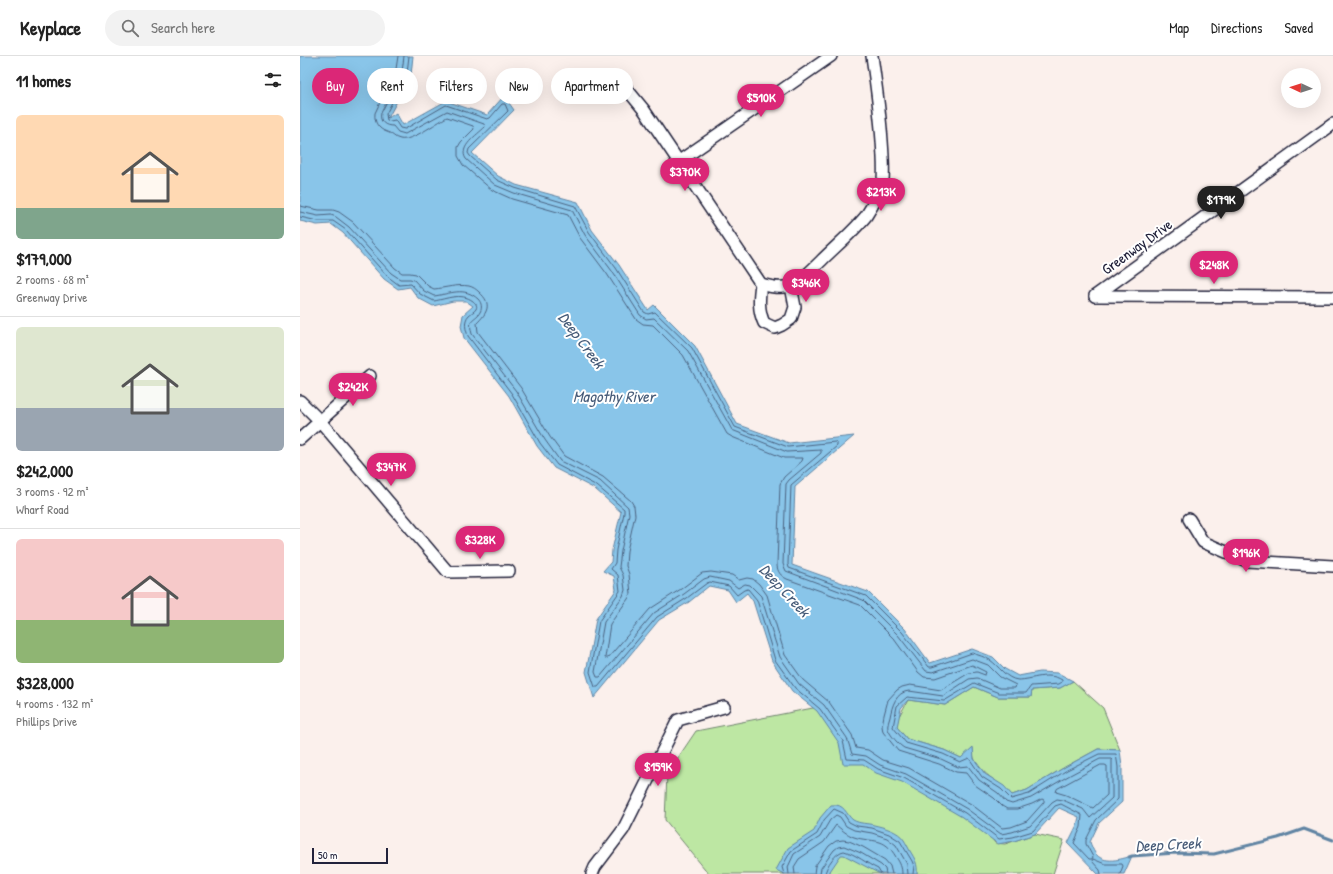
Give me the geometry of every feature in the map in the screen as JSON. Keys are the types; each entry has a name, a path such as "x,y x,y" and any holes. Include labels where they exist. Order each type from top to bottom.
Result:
{"street":[{"path":"678,162 831,56"},
{"path":"761,284 776,287 791,286 806,277 866,215 875,199 882,181 883,160 881,128 872,56"},
{"path":"633,97 644,110 761,284 758,302 764,323 775,328 791,319 795,307 791,286"},
{"name":"Greenway Drive","path":"1333,124 1095,296 1333,297"},
{"path":"300,439 370,376"},
{"path":"300,401 320,421 448,572 509,571"},
{"path":"1189,519 1203,542 1247,561 1333,566"},
{"path":"592,874 595,867 623,830 678,720 724,707"}],"green space":[{"path":"1073,681 1103,708 1120,750 1098,749 1027,790 1012,795 982,770 974,757 973,748 961,758 944,750 907,739 897,727 898,718 908,700 945,705 974,687 998,697 1031,697 1032,690 1060,688"},
{"path":"823,706 913,786 987,832 995,843 1005,844 1035,834 1064,840 1053,874 709,874 665,820 667,774 696,731"}],"water":[{"name":"Magothy River","path":"300,56 413,56 412,68 367,68 367,104 395,104 388,118 396,113 403,125 441,104 455,104 487,115 497,104 510,104 514,110 472,153 498,176 516,185 578,202 592,230 619,265 648,310 654,305 695,346 737,424 789,443 854,436 795,487 792,565 868,592 905,629 930,663 972,649 993,657 1005,669 1018,676 1040,672 1058,673 1073,681 1060,688 1032,690 1031,697 998,697 974,687 945,705 908,700 901,708 897,727 907,739 944,750 961,758 973,747 974,759 985,774 1004,786 1012,795 1027,790 1098,749 1120,750 1122,766 1122,802 1099,823 1090,842 1095,853 1103,859 1113,860 1132,856 1124,874 1098,874 1068,843 1077,825 1079,817 1059,808 1035,834 1014,841 998,844 962,817 902,782 876,773 863,764 843,764 839,743 817,711 792,691 772,661 753,601 747,593 736,602 728,590 709,586 689,602 659,620 594,698 586,672 596,619 616,590 614,576 603,571 611,562 612,550 621,512 595,489 554,468 537,446 509,396 464,338 461,326 463,315 473,306 466,301 453,301 433,306 418,298 410,287 398,289 384,279 343,233 331,224 317,225 300,221"},
{"path":"831,805 839,806 845,810 853,820 882,827 902,837 915,859 917,864 917,874 880,874 844,855 841,855 828,874 784,874 776,870 788,848 814,831 820,818"}],"waterway":[{"name":"Deep Creek","path":"1129,857 1176,853 1214,854 1278,838 1304,829 1333,840"}]}
